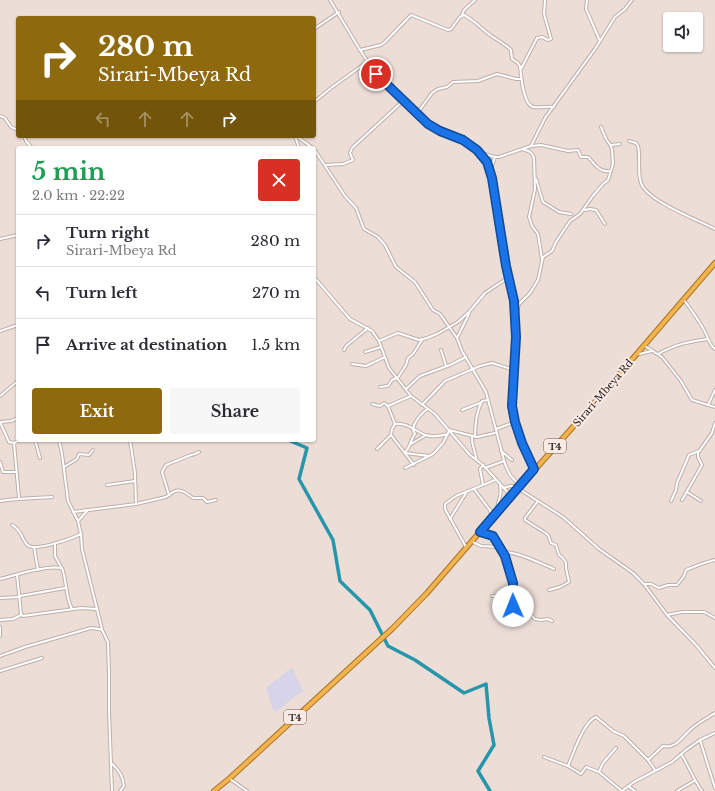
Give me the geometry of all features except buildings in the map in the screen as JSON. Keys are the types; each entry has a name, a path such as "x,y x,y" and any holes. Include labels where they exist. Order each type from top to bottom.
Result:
{"highway":[{"name":"Sirari-Mbeya Rd","path":"230,778 393,628 427,593 715,263"},
{"name":"T4","path":"214,791 230,778"}],"street":[{"path":"330,0 376,74 416,114 432,127 463,140 480,153 487,162 514,301 516,337 512,398 515,422 522,443 534,469"},
{"path":"360,50 380,45 385,42 411,14 448,30 453,28 465,8 475,0"},
{"path":"520,70 537,38 540,37 548,40 551,39 544,14 545,0"},
{"path":"588,0 586,9 600,41"},
{"path":"531,146 544,121 615,17 625,9 632,0"},
{"path":"316,28 338,12"},
{"path":"461,16 464,15 471,19 512,51 512,59 518,63 526,96 532,106 554,107"},
{"path":"316,100 368,62"},
{"path":"416,114 432,93 438,89 446,88 454,82 478,81 496,74 521,80"},
{"path":"324,165 344,164 353,160 350,153 352,148 403,101"},
{"path":"0,116 5,118 11,127 16,129"},
{"path":"542,260 544,256 552,251 556,242 570,221 583,211 596,192 603,184 608,182 613,164 612,147 606,139 602,127"},
{"path":"298,138 310,146"},
{"path":"629,141 638,146 640,182 645,190 664,203 715,229"},
{"path":"610,145 620,144"},
{"path":"480,153 495,157 531,146 541,145 568,151 578,150 580,156 588,157 598,169 606,172 611,171"},
{"path":"515,319 519,304 530,293 538,280 542,260 538,234 528,217 535,189 534,156 528,151 522,149"},
{"path":"316,152 348,200 356,208 364,228 378,237 385,245 396,267 415,282 433,310 440,314 457,338 486,392 504,461 510,475 519,487 563,517 599,549 633,573 644,584 667,615 697,646 715,668"},
{"path":"490,172 495,157"},
{"path":"535,178 543,202 559,212 571,214"},
{"path":"583,211 590,209 596,210 605,224"},
{"path":"0,239 16,235"},
{"path":"379,341 398,333 416,340 422,340 450,327 469,312 485,293 509,277"},
{"path":"316,279 346,315 354,322 372,331 382,347 389,368 411,396 434,414 470,456 483,466 511,496"},
{"path":"683,299 696,316 715,349"},
{"path":"457,338 469,312"},
{"path":"0,331 16,326"},
{"path":"344,350 346,346 368,328"},
{"path":"658,354 672,346 685,342 708,339"},
{"path":"380,387 388,386 392,380 397,378 406,365 408,358 413,354 422,340"},
{"path":"644,346 658,354 681,381 692,400 715,407"},
{"path":"365,352 382,347"},
{"path":"440,350 446,366"},
{"path":"636,354 653,351"},
{"path":"352,364 366,366 385,357"},
{"path":"406,389 419,377 466,357"},
{"path":"422,405 445,381 483,364 490,363 515,370"},
{"path":"0,396 16,383"},
{"path":"708,404 715,390"},
{"path":"388,406 411,396"},
{"path":"462,410 488,400"},
{"path":"372,404 380,406 384,403 388,406 395,424"},
{"path":"476,461 472,442 475,425 477,422 476,416 482,403"},
{"path":"471,407 479,409"},
{"path":"411,444 415,434 413,429 419,417 427,409"},
{"path":"16,419 0,422 8,441 14,443 19,498"},
{"path":"395,424 405,425 426,435 438,436 448,432 481,437 515,422"},
{"path":"682,500 702,465 698,456 712,433 715,423"},
{"path":"377,449 391,435 395,424"},
{"path":"405,468 430,456 443,443 448,432"},
{"path":"391,435 414,465"},
{"path":"405,452 411,444 426,435"},
{"path":"36,442 40,458"},
{"path":"59,442 68,501 78,521 82,549 102,630 108,642 112,791"},
{"path":"130,442 134,458 136,504"},
{"path":"64,467 77,459 79,454 89,455 93,450"},
{"path":"501,451 512,460"},
{"path":"671,501 689,455 700,451"},
{"path":"169,495 162,472 166,465 199,452"},
{"path":"405,452 430,456"},
{"path":"485,468 504,461"},
{"path":"0,462 3,472 16,472"},
{"path":"483,466 480,468 483,485"},
{"path":"467,548 445,509 445,504 456,496 495,480"},
{"path":"107,485 135,481"},
{"path":"497,512 497,505 502,492 500,485"},
{"path":"503,488 511,486 519,487"},
{"path":"474,489 490,510 492,518"},
{"path":"74,512 136,504 161,498 180,490 188,493 192,498 203,498 207,502 216,500"},
{"path":"450,519 466,492"},
{"path":"687,492 701,502"},
{"path":"0,501 19,498 52,497"},
{"path":"538,501 525,520 548,535 551,543 556,545 559,555 566,563 565,568 569,579 569,582 564,585 549,590"},
{"path":"78,521 89,510"},
{"path":"12,525 21,532 27,545 34,547 54,544 81,534"},
{"path":"480,532 493,536 503,552 511,574 514,595 513,609 509,620"},
{"path":"472,541 481,546 499,547"},
{"path":"54,544 55,556 62,568 65,588 72,609"},
{"path":"34,547 38,570"},
{"path":"503,552 530,558 554,569"},
{"path":"644,584 652,584 658,588 668,585 677,585 684,576 686,570 715,560"},
{"path":"0,579 38,570 56,567 62,568"},
{"path":"17,574 22,616"},
{"path":"0,598 65,588"},
{"path":"492,596 514,595"},
{"path":"513,602 522,604 535,619 548,619 552,621"},
{"path":"0,620 13,619 41,612 86,608 97,609"},
{"path":"667,615 682,612 706,612 715,618"},
{"path":"0,627 0,636"},
{"path":"0,656 25,647 91,628 102,630"},
{"path":"0,671 42,658"},
{"path":"648,760 662,746 667,747 677,743 690,730 715,713"},
{"path":"568,766 579,740 589,722 596,717 613,731 624,736 648,760 654,770"},
{"path":"544,757 568,766 581,774 586,767 599,772 622,791 654,770 672,762 681,753 700,740 715,733"},
{"path":"700,740 715,790"},
{"path":"599,772 603,763 616,748"},
{"path":"681,753 687,763 694,781 702,791"},
{"path":"111,763 122,776 124,786 120,791"},
{"path":"230,778 247,791"},
{"path":"677,791 694,781"},
{"path":"628,786 635,791"}],"shaded area":[{"path":"292,667 303,691 276,711 273,710 266,688"}],"waterway":[{"path":"293,442 307,448 299,479 333,540 340,581 370,610 388,646 415,660 464,693 486,684 489,718 494,745 478,771 490,791"}],"route":[{"path":"376,74 428,124 440,131 463,140 477,150 487,162 492,178 506,266 514,301 516,357 512,406 515,422 522,443 534,469 480,532 493,536 505,556 513,583 513,606"}]}
